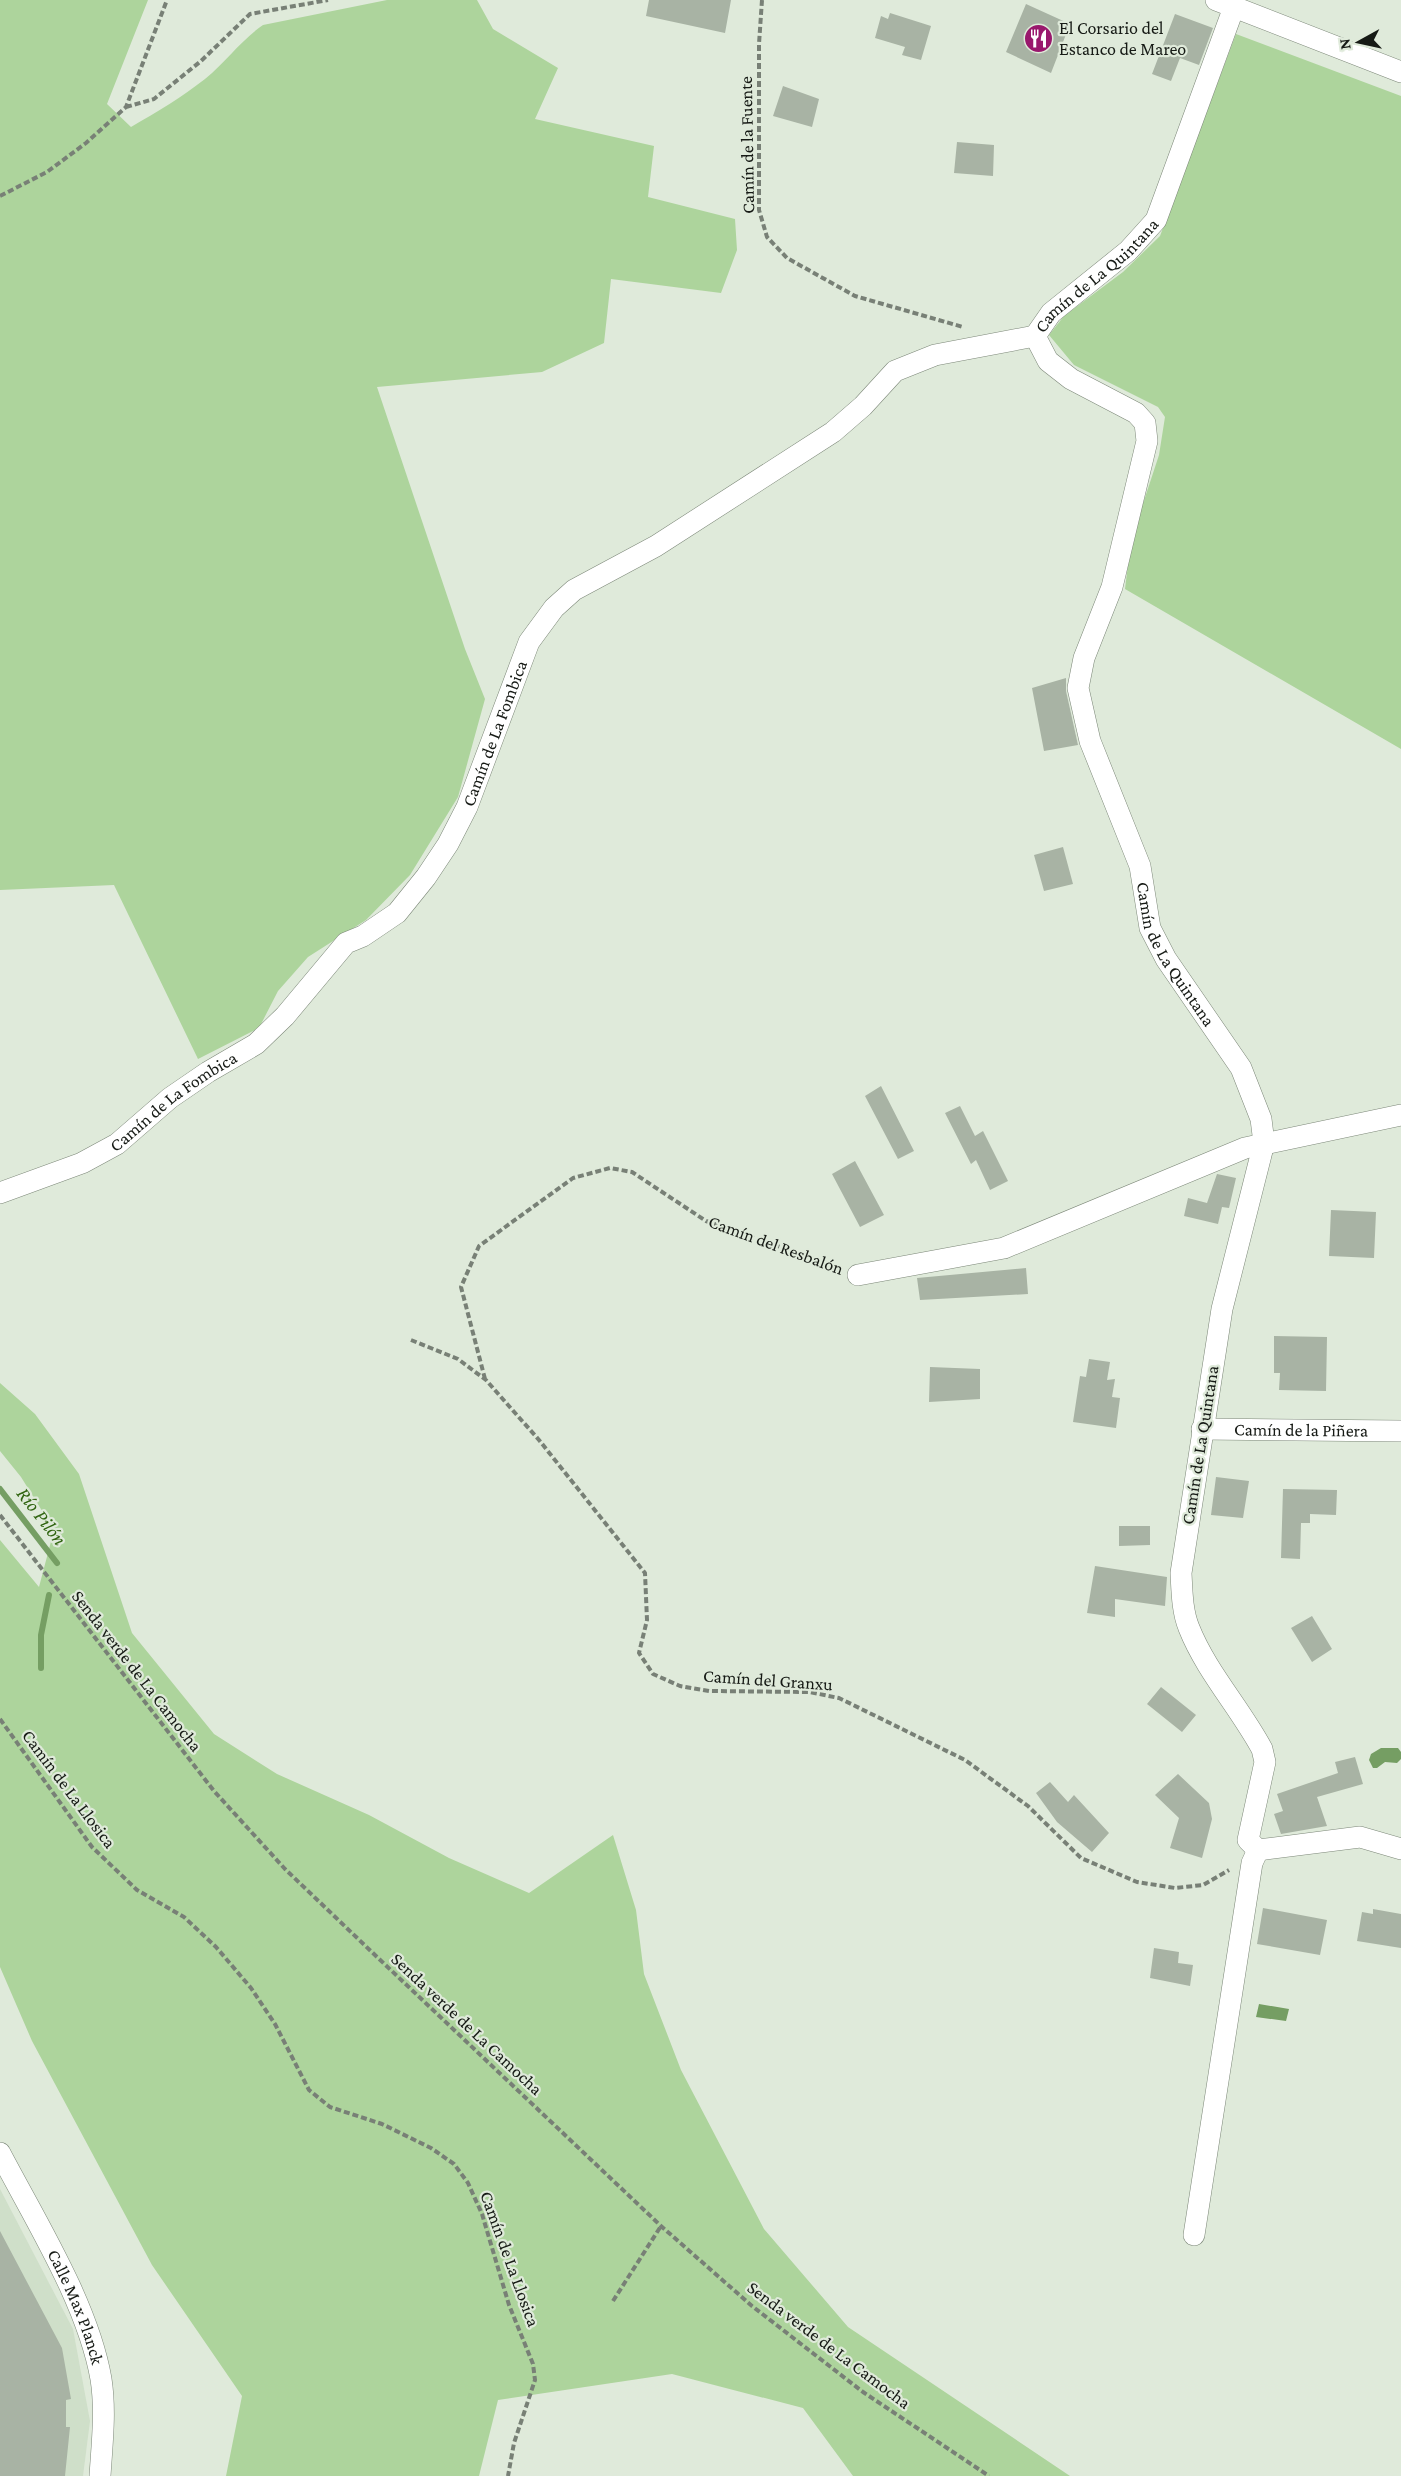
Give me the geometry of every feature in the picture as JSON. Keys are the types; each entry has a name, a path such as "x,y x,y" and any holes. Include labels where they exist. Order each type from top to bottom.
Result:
{"street":[{"path":"1225,3 1401,72"},
{"name":"Camín de La Quintana","path":"1194,2235 1252,1863 1265,1762 1262,1749 1188,1627 1182,1597 1181,1573 1222,1309 1264,1143 1261,1119 1241,1068 1166,960 1150,928 1140,866 1090,741 1078,688 1084,658 1118,564 1147,441 1145,423 1136,413 1071,379 1048,361 1035,336 1051,313 1128,251 1156,220 1225,3"},
{"name":"Camín de La Fombica","path":"0,1193 82,1163 117,1144 180,1092 208,1072 256,1044 285,1016 346,943 363,936 397,913 426,877 448,844 467,807 529,642 554,608 574,590 656,546 833,432 863,406 896,370 935,355 1035,336"},
{"name":"Camín del Resbalón","path":"858,1275 1004,1248 1245,1148 1401,1115"},
{"name":"Camín de la Piñera","path":"1202,1429 1401,1431"},
{"path":"1253,1845 1360,1837 1401,1849"},
{"name":"Calle Max Planck","path":"0,2153 63,2274 88,2336 101,2379 103,2424 100,2476"}],"path":[{"path":"126,107 166,0"},
{"path":"0,195 47,172 86,143 126,107 154,99 201,61 250,14 328,0"},
{"name":"Camín de la Fuente","path":"762,0 759,44 759,210 767,237 787,258 855,296 968,329"},
{"name":"Camín del Resbalón","path":"486,1380 461,1287 478,1246 573,1178 610,1168 632,1172 706,1221 858,1275"},
{"name":"Camín del Granxu","path":"411,1340 458,1359 486,1380 539,1440 645,1573 647,1620 639,1653 653,1674 680,1686 709,1691 809,1692 839,1698 965,1760 1028,1806 1080,1857 1137,1882 1175,1888 1203,1885 1221,1877 1236,1866 1253,1845"},
{"name":"Senda verde de La Camocha","path":"0,1515 214,1791 285,1869 661,2226 752,2306 863,2392 989,2476"},
{"name":"Camín de La Llosica","path":"0,1719 92,1847 137,1890 184,1917 216,1947 251,1988 275,2024 309,2090 330,2107 382,2124 431,2148 454,2164 468,2183 482,2214 509,2305 533,2364 535,2380 514,2443 508,2476"},
{"path":"613,2301 661,2226"}],"shaded area":[{"path":"0,0 148,0 107,104 131,127 205,79 263,25 387,0 477,0 493,29 558,68 535,119 654,146 648,197 735,219 737,250 721,293 611,279 604,343 542,372 377,387 465,649 485,699 458,797 410,875 366,920 308,957 278,991 259,1028 198,1059 114,885 0,890"},
{"path":"1236,34 1401,96 1401,749 1125,589 1131,540 1159,455 1165,417 1158,407 1074,365 1049,335 1064,316 1123,272 1160,236"},
{"path":"0,1383 35,1414 79,1474 132,1633 214,1734 277,1774 369,1815 449,1858 529,1893 613,1835 636,1910 644,1974 681,2070 764,2229 848,2327 1070,2476 853,2476 803,2408 672,2374 498,2400 479,2476 226,2476 242,2396 152,2265 32,2041 0,1967 0,1540 39,1587 54,1530 21,1477 0,1451"},
{"path":"1381,1748 1398,1748 1401,1752 1401,1759 1397,1763 1385,1762 1373,1768 1369,1760 1371,1754"},
{"path":"1259,2004 1289,2009 1286,2021 1256,2017"},
{"path":"0,2189 73,2329 90,2421 83,2476 0,2476"}],"building":[{"path":"649,0 731,0 725,33 646,16"},
{"name":"El Corsario del Estanco de Mareo","path":"1026,4 1070,24 1051,73 1006,52"},
{"path":"890,13 931,26 921,60 902,55 905,47 875,38 881,16 888,19"},
{"path":"1175,14 1213,28 1199,65 1180,58 1171,81 1152,74"},
{"path":"783,86 819,99 812,127 773,116"},
{"path":"957,142 994,145 993,176 954,173"},
{"path":"1066,678 1066,691 1078,745 1044,751 1032,688"},
{"path":"1063,847 1073,884 1044,891 1034,855"},
{"path":"881,1086 914,1151 898,1159 865,1096"},
{"path":"960,1106 975,1136 983,1131 1008,1181 990,1190 976,1160 971,1164 945,1113"},
{"path":"855,1161 884,1215 860,1227 832,1174"},
{"path":"1217,1174 1236,1178 1229,1208 1222,1207 1218,1224 1184,1216 1188,1198 1207,1203"},
{"path":"1331,1210 1376,1212 1374,1258 1329,1256"},
{"path":"1026,1268 1028,1294 920,1300 917,1278"},
{"path":"1274,1336 1327,1337 1326,1391 1279,1390 1280,1373 1274,1373"},
{"path":"1089,1359 1110,1362 1107,1380 1115,1379 1112,1397 1120,1398 1116,1428 1073,1422 1080,1376 1086,1377"},
{"path":"930,1367 980,1369 980,1399 929,1402"},
{"path":"1216,1477 1249,1481 1243,1518 1211,1515"},
{"path":"1283,1489 1337,1490 1336,1515 1310,1514 1310,1523 1301,1523 1300,1559 1281,1558"},
{"path":"1119,1526 1150,1526 1150,1545 1119,1546"},
{"path":"1095,1566 1167,1577 1165,1606 1115,1599 1115,1617 1087,1613"},
{"path":"1312,1616 1332,1649 1312,1662 1291,1628"},
{"path":"1161,1687 1196,1715 1182,1732 1147,1704"},
{"path":"1355,1757 1363,1784 1317,1797 1327,1826 1281,1834 1274,1814 1283,1811 1277,1794 1338,1773 1335,1762"},
{"path":"1178,1774 1209,1803 1212,1819 1202,1858 1170,1848 1179,1818 1155,1795"},
{"path":"1050,1782 1068,1802 1074,1795 1109,1833 1092,1852 1057,1822 1036,1793"},
{"path":"1263,1908 1327,1920 1320,1955 1257,1944"},
{"path":"1373,1909 1401,1914 1401,1948 1357,1941 1362,1912 1373,1914"},
{"path":"1154,1948 1179,1952 1178,1963 1193,1965 1190,1986 1150,1978"},
{"path":"0,2231 62,2348 71,2399 66,2400 66,2427 70,2427 65,2476 0,2476"}],"waterway":[{"name":"Río Pilón","path":"0,1489 57,1563"},
{"name":"Río Pilón","path":"41,1668 41,1635 49,1595"}],"place":[{"name":"El Corsario del Estanco de Mareo","path":"1038,38"}]}
